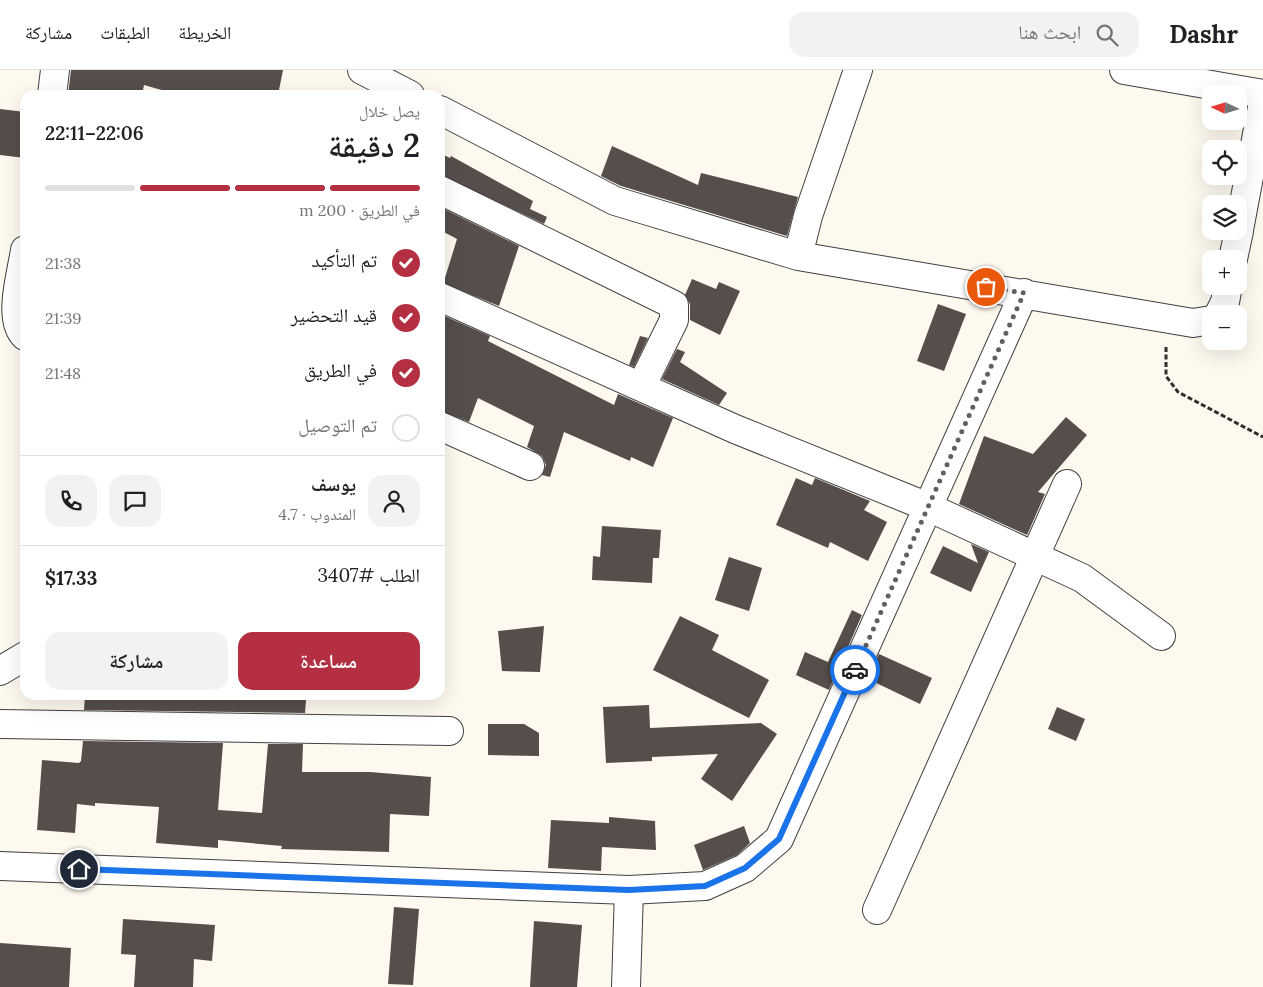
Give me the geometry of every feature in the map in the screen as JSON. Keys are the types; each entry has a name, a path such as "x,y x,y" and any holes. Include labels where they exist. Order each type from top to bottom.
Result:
{"street":[{"path":"53,90 55,70"},
{"path":"362,70 400,90"},
{"path":"798,256 808,216 858,70"},
{"path":"1124,70 1263,94"},
{"path":"1246,195 1263,102"},
{"path":"445,113 615,201 798,256 1024,293 1171,320 1193,323 1202,322"},
{"path":"445,192 674,305 674,320 641,387"},
{"path":"20,281 16,306 17,321 20,327"},
{"path":"0,866 629,890 705,886 745,868 779,839 1024,293"},
{"path":"445,299 735,429 928,508 1082,578 1161,636"},
{"path":"445,428 530,466"},
{"path":"877,910 1067,484"},
{"path":"0,671 20,659"},
{"path":"0,724 449,731"},
{"path":"626,987 629,890"}],"path":[{"path":"1171,320 1166,350 1166,376 1178,392 1263,438"}],"building":[{"path":"71,70 283,70 279,90 162,90 144,85 143,90 69,90"},
{"path":"0,109 20,111 20,157 0,155"},
{"path":"612,146 698,185 701,173 798,197 787,236 621,186 601,176"},
{"path":"445,156 450,158 451,156 533,201 530,209 547,217 544,224 445,177"},
{"path":"445,209 519,246 499,306 445,284 445,278 457,239 445,233"},
{"path":"692,279 716,289 719,282 740,291 720,335 690,320 690,304 685,295"},
{"path":"938,304 966,314 944,371 917,361"},
{"path":"445,316 490,336 488,341 614,405 618,394 673,418 653,467 631,457 630,461 564,432 550,477 542,475 546,465 542,456 527,447 534,426 478,398 469,422 445,413"},
{"path":"640,336 648,338 634,367 629,365"},
{"path":"677,349 685,352 680,362 727,393 719,405 662,379"},
{"path":"1066,417 1087,435 1038,492 1045,494 1027,535 959,504 984,436 1033,454"},
{"path":"796,478 812,485 815,478 870,501 864,510 887,522 868,561 830,542 828,548 776,525"},
{"path":"602,526 661,530 659,558 653,558 652,583 592,580 593,556 600,557"},
{"path":"971,544 989,552 971,592 930,573 943,546 978,563"},
{"path":"729,557 762,568 749,611 715,600"},
{"path":"852,610 862,615 829,690 796,675 805,652 828,662"},
{"path":"680,616 719,635 712,650 769,680 749,718 653,670"},
{"path":"544,626 540,672 502,671 498,631"},
{"path":"879,654 932,678 920,704 868,679"},
{"path":"85,700 306,700 305,713 84,710"},
{"path":"649,705 650,728 761,723 777,734 732,801 701,779 718,754 652,757 652,761 606,763 603,707"},
{"path":"1057,707 1085,719 1076,741 1048,729"},
{"path":"488,724 524,724 539,733 539,756 488,755"},
{"path":"83,741 223,743 218,810 262,813 268,744 303,744 302,772 370,772 431,777 429,816 390,814 389,852 281,849 282,846 218,840 218,848 156,843 159,807 95,803 95,806 77,804 75,833 37,830 42,760 79,763 81,761"},
{"path":"609,817 655,821 656,850 602,847 601,871 548,868 551,820 609,823"},
{"path":"744,826 750,843 737,855 703,870 694,845"},
{"path":"394,907 419,909 413,985 388,984"},
{"path":"123,919 215,925 212,961 194,959 193,987 134,987 136,955 121,954"},
{"path":"534,921 582,925 577,987 530,987"},
{"path":"0,943 71,948 69,987 0,987"}],"way so far":[{"path":"855,670 1024,293 986,287"}],"route":[{"path":"79,869 629,890 705,886 745,868 779,839 855,670"}]}
